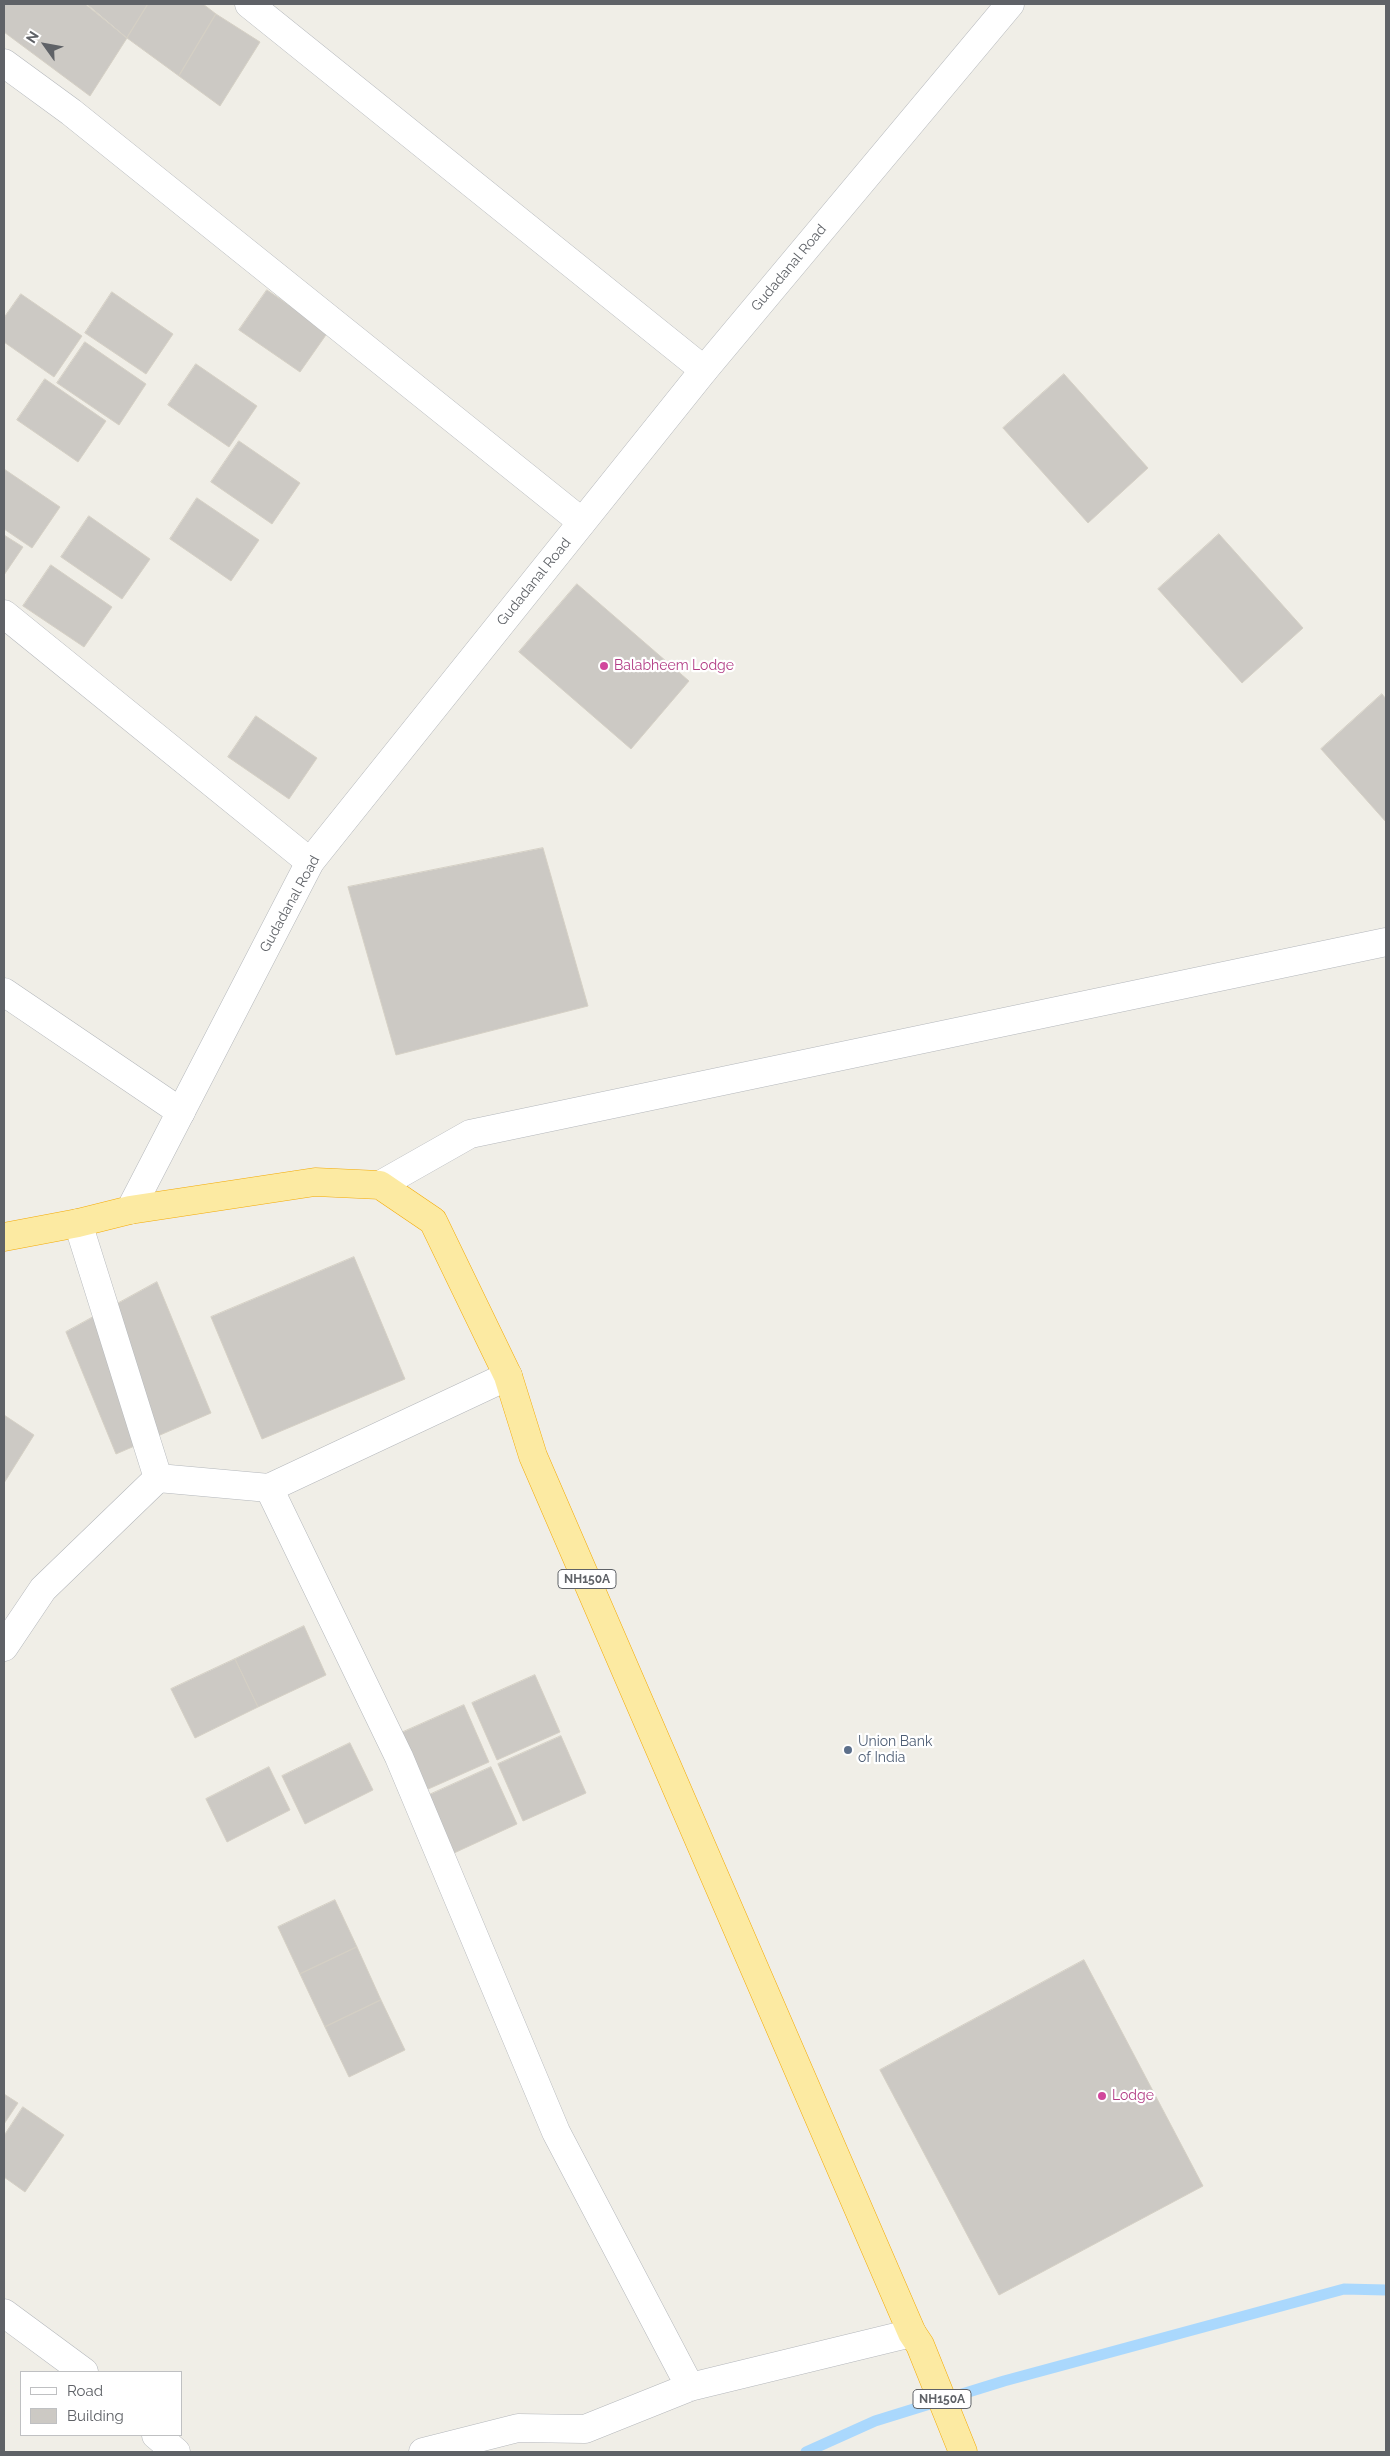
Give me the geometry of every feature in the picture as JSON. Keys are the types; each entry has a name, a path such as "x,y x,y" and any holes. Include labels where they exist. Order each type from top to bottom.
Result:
{"highway":[{"path":"4,1237 78,1223 130,1210 315,1182 380,1184"},
{"name":"NH150A","path":"380,1184 434,1221 508,1376 533,1456 916,2339 963,2452"}],"street":[{"path":"249,4 704,370"},
{"name":"Gudadanal Road","path":"130,1210 310,862 704,370 1010,4"},
{"path":"4,63 71,112 582,522"},
{"path":"4,614 310,862"},
{"path":"380,1184 470,1134 1386,942"},
{"path":"4,992 181,1112"},
{"path":"78,1223 158,1478"},
{"path":"4,1647 43,1590 158,1478 269,1488 508,1376"},
{"path":"269,1488 399,1757 556,2132 690,2387"},
{"path":"4,2312 83,2371"},
{"path":"423,2452 518,2428 585,2429 690,2387 916,2339"},
{"path":"157,2436 176,2452"}],"building":[{"path":"4,4 85,4 127,38 90,96 4,32"},
{"path":"87,4 148,4 127,38"},
{"path":"148,4 203,4 216,14 179,76 127,38"},
{"path":"216,14 260,42 220,106 179,76"},
{"path":"267,290 328,332 300,372 239,330"},
{"path":"112,292 173,334 146,374 85,333"},
{"path":"21,294 82,336 54,377 4,342 4,318"},
{"path":"85,342 146,384 119,425 57,383"},
{"path":"196,364 257,406 229,447 168,405"},
{"path":"1064,374 1148,468 1088,523 1003,428"},
{"path":"45,379 106,421 78,462 17,420"},
{"path":"239,441 300,483 272,524 211,482"},
{"path":"4,469 60,507 32,548 4,529"},
{"path":"197,498 259,540 231,581 170,539"},
{"path":"89,516 150,559 122,599 61,557"},
{"path":"1219,534 1303,628 1242,683 1158,589"},
{"path":"4,535 23,547 4,575"},
{"path":"51,565 112,607 84,647 23,606"},
{"name":"Balabheem Lodge","path":"577,584 689,681 631,749 519,652"},
{"path":"1382,694 1386,699 1386,822 1321,749"},
{"path":"256,716 317,758 289,799 228,757"},
{"path":"543,848 588,1006 396,1055 348,887"},
{"path":"354,1257 405,1379 262,1439 211,1317"},
{"path":"157,1282 211,1413 116,1454 66,1332"},
{"path":"4,1415 34,1435 4,1483"},
{"path":"304,1626 326,1675 258,1707 235,1659"},
{"path":"235,1659 258,1707 195,1738 171,1689"},
{"path":"535,1675 560,1732 497,1760 472,1703"},
{"path":"464,1705 489,1762 426,1790 401,1733"},
{"path":"561,1736 586,1793 523,1821 498,1764"},
{"path":"350,1743 373,1790 305,1824 282,1776"},
{"path":"269,1767 290,1810 227,1842 206,1799"},
{"path":"491,1767 517,1824 454,1853 429,1795"},
{"path":"335,1900 357,1947 300,1974 278,1927"},
{"path":"357,1947 381,2000 325,2027 300,1974"},
{"path":"1084,1960 1203,2186 999,2295 880,2070"},
{"path":"381,2000 405,2050 349,2077 325,2027"},
{"path":"4,2094 18,2103 4,2124"},
{"path":"23,2107 64,2135 25,2192 4,2177 4,2136"}],"waterway":[{"path":"806,2452 875,2421 1004,2381 1344,2289 1386,2290"}],"place":[{"name":"Balabheem Lodge","path":"604,666"},
{"name":"Union Bank of India","path":"848,1750"},
{"name":"Lodge","path":"1102,2096"}]}
